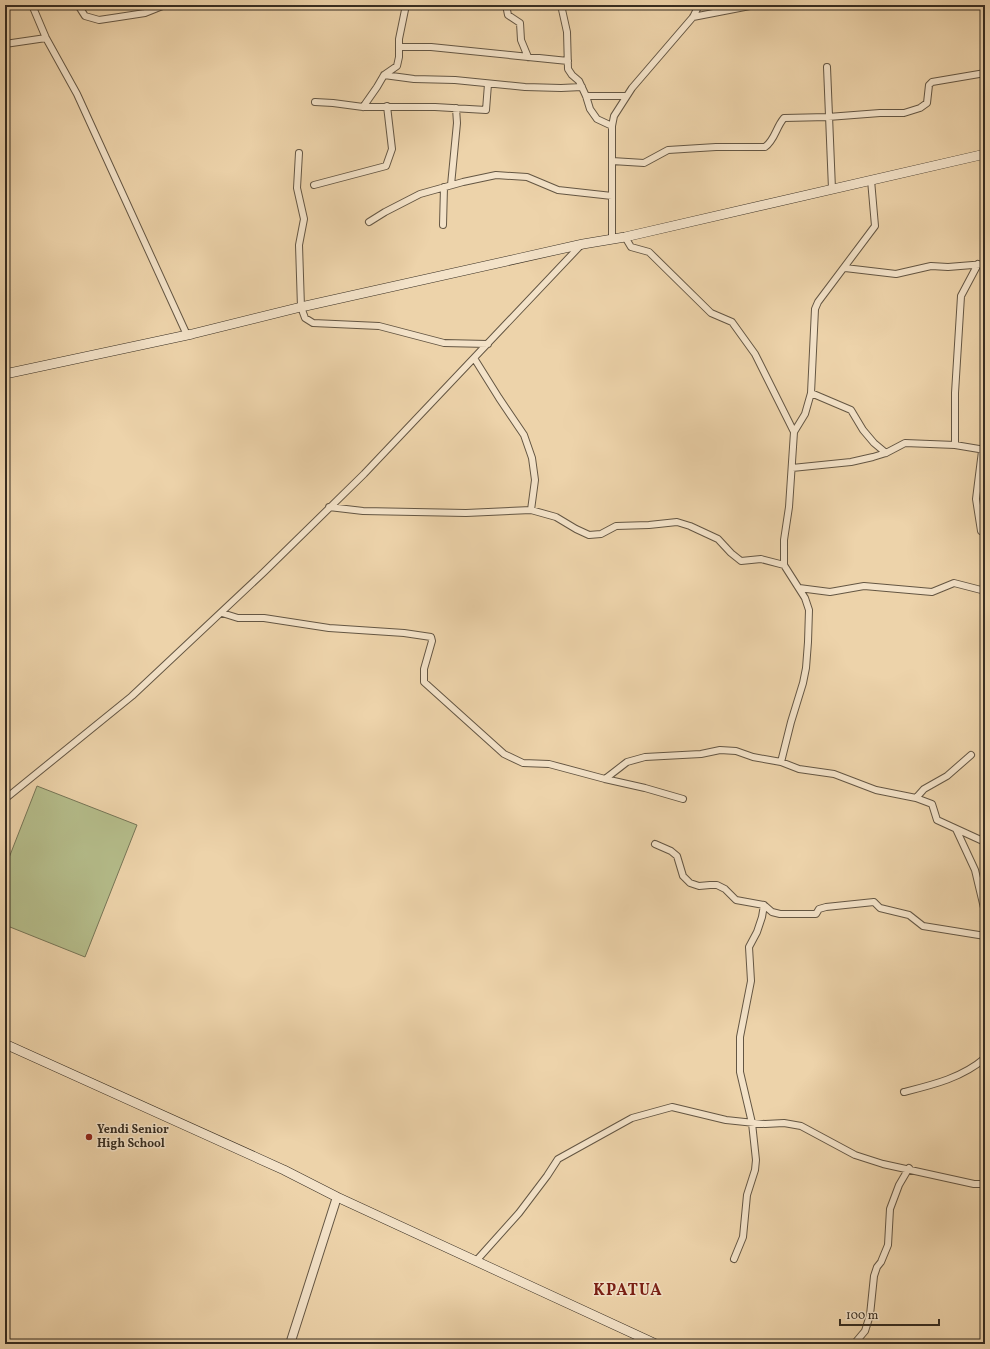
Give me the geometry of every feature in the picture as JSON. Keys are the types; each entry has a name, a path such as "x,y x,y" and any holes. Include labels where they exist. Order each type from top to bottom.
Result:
{"main road":[{"path":"5,374 187,335 985,154"},
{"path":"5,1044 284,1170 337,1197 656,1344"}],"street":[{"path":"32,5 46,38 77,94 187,335"},
{"path":"78,5 85,16 99,20 145,13 164,5"},
{"path":"363,107 378,87 384,75 398,66 399,39 406,5"},
{"path":"506,5 508,15 520,23 521,40 528,57"},
{"path":"561,5 567,32 568,69 579,81 590,109 597,119 612,126"},
{"path":"612,239 612,126 614,116 626,96 692,17 700,5"},
{"path":"692,17 755,5"},
{"path":"808,5 815,5"},
{"path":"5,44 46,38"},
{"path":"399,47 430,47 568,61"},
{"path":"827,67 832,189"},
{"path":"612,162 644,163 668,150 716,147 765,147 769,144 784,118 904,113 920,108 927,103 929,85 932,82 985,73"},
{"path":"384,75 414,79 455,80 488,84 561,88 582,87"},
{"path":"315,102 363,107 387,106 486,110 488,84"},
{"path":"586,96 626,96"},
{"path":"314,186 386,166 392,149 387,106"},
{"path":"451,185 457,123 456,108"},
{"path":"298,154 296,188 304,219 299,245 301,308 305,318 313,324 379,326 444,343 488,344"},
{"path":"369,222 420,194 451,185 496,175 527,177 558,190 612,196"},
{"path":"781,762 806,668 808,642 809,610 799,588 784,564 784,540 789,507 794,432 805,414 810,393 815,309 818,302 836,277 845,268 875,226 871,180"},
{"path":"444,187 444,225"},
{"path":"625,236 631,247 649,252 711,313 732,322 755,354 794,432"},
{"path":"5,799 132,696 222,613 364,474 583,244"},
{"path":"845,268 896,274 931,266 948,267 982,264"},
{"path":"955,445 955,394 962,296 982,264"},
{"path":"474,358 524,435 532,458 535,480 531,510"},
{"path":"810,393 851,410 874,443 886,453"},
{"path":"792,468 851,462 886,453 905,443 955,445 984,450 976,498 981,531"},
{"path":"329,508 363,511 466,513 531,510 556,517 589,535 600,534 616,526 636,526 677,522 690,526 718,539 741,561 761,559 784,564"},
{"path":"799,588 830,592 864,586 932,592 954,583 985,591"},
{"path":"222,613 238,618 264,618 329,628 404,633 430,637 432,641 424,669 424,682 504,754 522,763 549,764 683,799"},
{"path":"605,779 627,762 645,757 701,754 720,750 736,751 753,757 781,762 799,769 834,774 876,790 916,798 932,804 937,820 985,842"},
{"path":"916,798 924,789 947,776 971,755"},
{"path":"956,829 974,870 985,912"},
{"path":"655,844 671,851 677,856 683,876 690,883 699,886 717,886 725,889 736,900 764,905 772,912 780,914 809,915 816,914 819,909 826,907 874,902 880,908 909,915 922,926 985,936"},
{"path":"734,1259 743,1237 747,1195 755,1170 756,1160 752,1123 740,1072 740,1037 751,981 749,947 759,927 764,905"},
{"path":"904,1092 942,1082 979,1063 985,1058"},
{"path":"476,1262 519,1213 558,1159 632,1118 672,1107 726,1120 765,1124 784,1123 801,1126 855,1155 883,1164 909,1168 974,1184 985,1184"},
{"path":"854,1344 865,1331 870,1315 874,1276 888,1245 890,1209 899,1185 909,1168"},
{"path":"290,1344 337,1197"}],"green space":[{"path":"37,786 137,825 85,957 5,925 5,868"}],"place":[{"name":"Yendi Senior High School","path":"89,1137"}],"district":[{"name":"KPATUA","path":"628,1291"}]}
